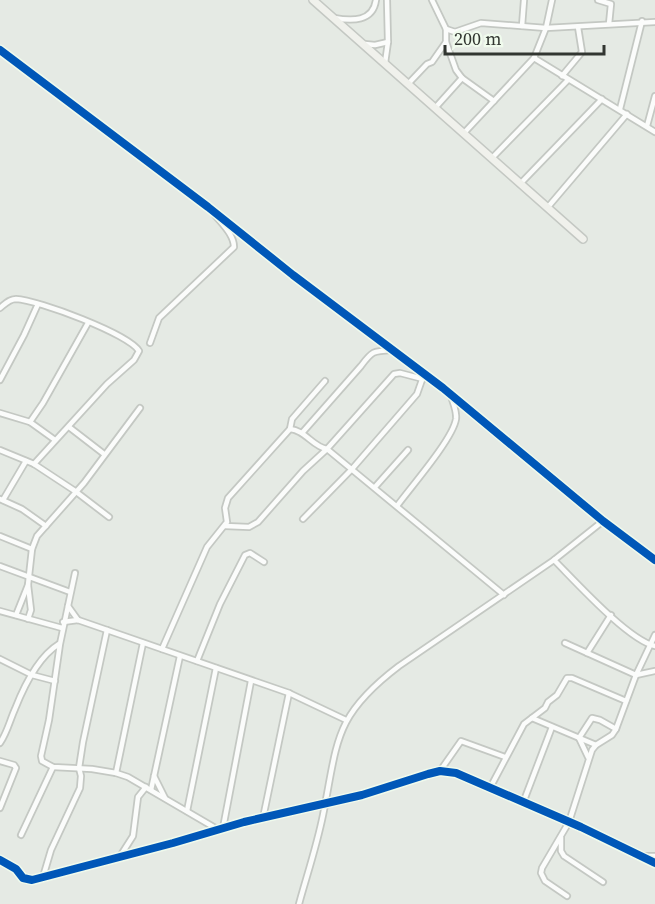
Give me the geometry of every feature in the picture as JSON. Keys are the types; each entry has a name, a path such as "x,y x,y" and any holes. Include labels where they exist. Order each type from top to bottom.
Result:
{"street":[{"path":"314,0 583,239"},
{"path":"334,18 353,20 367,17 373,13 376,0"},
{"path":"385,63 388,42 387,0"},
{"path":"432,0 447,29 446,42 453,64 462,78 494,102"},
{"path":"522,26 524,0"},
{"path":"464,133 534,58 546,28 552,0"},
{"path":"598,0 611,4 609,24"},
{"path":"620,109 642,21"},
{"path":"447,29 455,32 484,23 546,28 655,22"},
{"path":"562,76 582,52 578,27"},
{"path":"362,44 375,45 388,42"},
{"path":"408,84 432,62 446,42"},
{"path":"0,50 208,207 392,350 423,377 442,388 655,560"},
{"path":"534,58 655,132"},
{"path":"435,108 462,78"},
{"path":"492,158 568,80"},
{"path":"647,126 655,96"},
{"path":"520,184 602,99"},
{"path":"548,207 627,114"},
{"path":"150,343 159,318 234,247 230,233 208,207"},
{"path":"0,308 8,301 15,299 38,304 88,322 129,342 138,349 138,354 107,384 34,464"},
{"path":"0,380 38,304"},
{"path":"30,422 88,322"},
{"path":"302,434 371,352 392,350"},
{"path":"225,526 245,528 253,525 327,449 388,378 400,373 423,377"},
{"path":"303,519 352,469 417,394 423,377"},
{"path":"162,649 204,553 225,526 228,517 225,508 228,498 290,429 292,419 325,381"},
{"path":"397,506 433,459 452,429 456,417 451,396"},
{"path":"38,622 31,609 28,585 32,549 37,537 84,483 140,408"},
{"path":"0,412 30,422 55,440"},
{"path":"69,427 105,454"},
{"path":"290,429 296,430 317,446 327,449 504,595"},
{"path":"0,450 34,464 109,517"},
{"path":"375,487 408,450"},
{"path":"26,461 2,499 22,509 46,526"},
{"path":"299,904 325,803 333,754 346,720 381,680 554,560 603,520"},
{"path":"0,536 32,549"},
{"path":"196,661 220,604 245,555 253,554 264,562"},
{"path":"554,560 630,632 653,645"},
{"path":"0,566 70,592"},
{"path":"75,573 63,625 49,720 41,756 44,762 53,767 117,772 220,829"},
{"path":"16,615 28,585"},
{"path":"68,606 78,620 289,693 346,720"},
{"path":"28,619 31,609"},
{"path":"0,610 38,622 63,625 78,620"},
{"path":"587,653 611,615"},
{"path":"43,877 51,850 80,788 79,768 107,630"},
{"path":"567,896 545,881 541,873 542,868 569,822 588,757 596,745 612,735 616,729 636,675 653,645 655,635"},
{"path":"117,772 143,643"},
{"path":"565,643 636,675 655,670"},
{"path":"0,743 32,675 46,655 60,644"},
{"path":"119,858 133,836 138,797 149,789 154,776 180,656"},
{"path":"0,659 32,675 55,681"},
{"path":"187,811 216,668"},
{"path":"490,788 524,724 545,708 569,677 626,701"},
{"path":"220,829 251,681"},
{"path":"263,818 289,693"},
{"path":"532,718 596,745"},
{"path":"579,738 592,718 616,729"},
{"path":"523,803 552,727"},
{"path":"579,738 588,757"},
{"path":"440,771 461,741 505,757"},
{"path":"0,761 14,765 16,768 0,808"},
{"path":"21,835 53,767"},
{"path":"0,861 16,869 25,879 43,877 220,829 362,795 440,771 456,773 569,822 655,863"},
{"path":"154,776 165,798"},
{"path":"561,837 561,851 564,856 603,882"},
{"path":"641,856 655,856"}],"cycle path":[{"path":"0,50 443,388 603,521 655,560"},
{"path":"0,860 16,869 23,878 32,880 244,822 362,795 440,771 456,773 581,827 655,863"}]}
